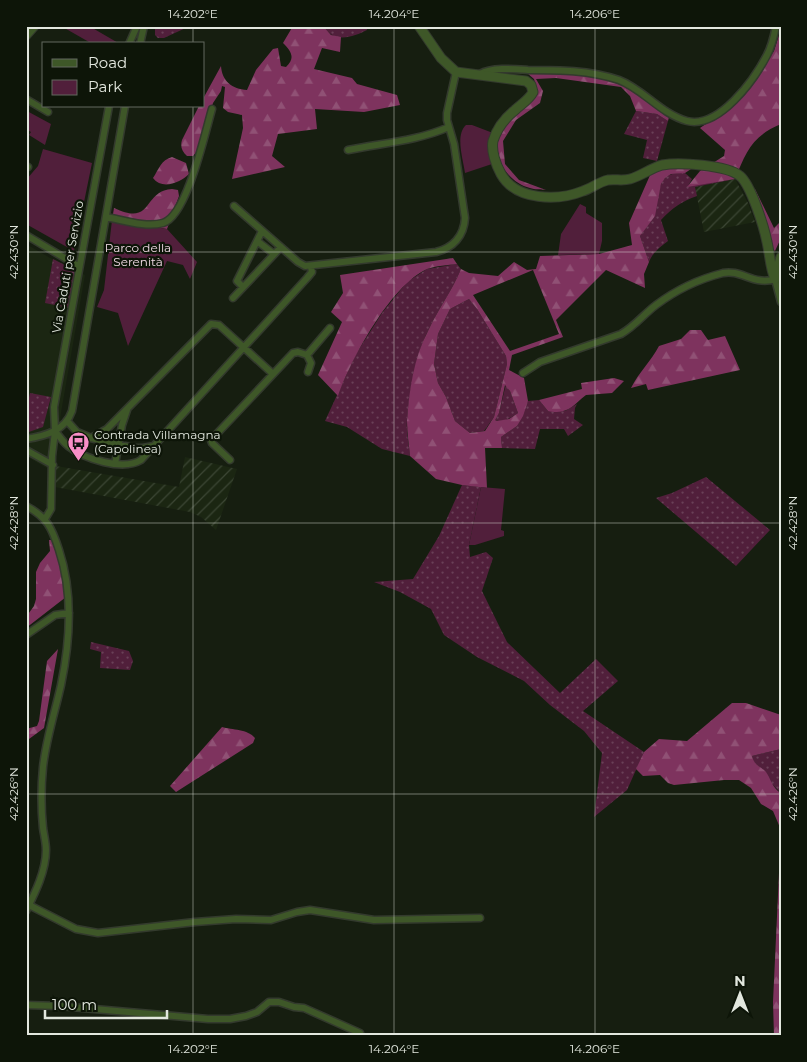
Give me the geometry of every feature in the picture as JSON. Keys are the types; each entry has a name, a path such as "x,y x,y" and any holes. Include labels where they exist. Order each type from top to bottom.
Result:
{"street":[{"path":"26,35 34,26"},
{"path":"130,42 138,26"},
{"path":"140,42 144,26"},
{"path":"419,26 441,57 456,72 526,81 531,85 533,92 531,97 501,123 493,141 496,164 507,182 528,194 544,197 561,197 585,191 608,180 630,179 663,165 700,164 738,174 746,183 756,205 781,302"},
{"path":"478,76 484,72 520,69 578,71 608,77 622,81 686,121 702,122 729,106 750,80 767,55 776,26"},
{"path":"234,206 305,266 444,250 456,242 464,227 465,218 454,144 448,127 447,112 456,72"},
{"path":"26,99 48,112"},
{"name":"Via Caduti per Servizio","path":"45,518 51,509 55,431 54,407 78,266 109,108"},
{"path":"26,440 55,431 68,422 72,411 125,108"},
{"path":"106,216 144,224 159,224 174,216 186,195 212,109"},
{"path":"348,150 430,135 448,127"},
{"path":"244,287 237,281 262,231"},
{"path":"26,234 78,266"},
{"path":"257,241 274,254"},
{"path":"234,298 281,247"},
{"path":"775,279 781,257"},
{"path":"55,431 67,446 80,453 115,464 136,463 146,456 307,278 312,272 312,266"},
{"path":"523,373 540,362 629,330 655,305 673,293 712,276 732,272 765,282 775,279"},
{"path":"92,438 107,429 211,324 219,325 273,374"},
{"path":"307,355 330,328"},
{"path":"230,460 211,440 293,353 298,352 307,355 311,363 308,372"},
{"path":"115,464 122,425 128,408"},
{"path":"68,422 77,432 92,438 119,445 143,448 155,446"},
{"path":"26,450 53,467"},
{"path":"26,506 45,518 57,544 67,577 69,614 61,683 43,766 42,800 45,860 42,874 28,908 76,929 98,933 195,922 236,919 271,920 310,910 374,920 480,918"},
{"path":"26,635 55,615 69,614"},
{"path":"26,1005 60,1006 208,1019 230,1019 257,1012 266,1003 273,1001 304,1008 360,1034"}],"shaded area":[{"path":"735,179 748,203 755,222 704,232 695,187"},
{"path":"26,244 85,275 61,413 55,473 26,456"},
{"path":"185,457 237,469 216,530 201,517 190,512 55,487 56,466 179,487"}],"green space":[{"path":"61,26 89,26 117,42 89,42"},
{"path":"155,26 190,26 164,38 158,38 155,35"},
{"path":"293,26 323,26 331,35 341,37 340,52 322,48 314,69 352,78 357,84 397,95 400,105 364,112 315,109 317,129 278,134 272,156 285,167 232,179 243,128 242,115 228,112 223,108 225,87 222,86 213,103 198,150 193,156 187,156 182,149 182,140 198,108 205,108 205,95 221,66 223,76 232,86 247,90 256,70 273,49 278,48 281,66 286,67 289,64 292,58 283,43"},
{"path":"323,26 366,26 367,30 354,35 336,37"},
{"path":"781,29 781,124 763,134 751,146 735,179 687,187 700,171 724,156 725,150 700,128 734,105 774,51"},
{"path":"527,73 581,73 624,84 669,117 668,121 657,114 636,111 630,96 621,87 556,78 536,79 543,91 540,103 516,120 503,141 505,164 519,180 546,190 530,188 515,181 509,175 500,161 497,145 498,137 504,124 536,86 534,79"},
{"path":"27,111 51,124 45,145 29,135 31,132 26,129"},
{"path":"636,111 657,114 668,121 657,161 643,158 647,140 624,134"},
{"path":"466,125 472,125 493,133 489,148 492,164 465,173 460,141"},
{"path":"43,149 92,163 74,251 26,224 26,180 38,166"},
{"path":"172,157 186,163 189,174 171,184 157,182 153,178 159,168 165,160"},
{"path":"694,167 685,173 671,174 661,184 655,216 640,236 649,262 644,274 645,288 606,270 556,320 563,337 512,355 509,370 524,378 528,401 517,426 501,437 502,448 485,448 487,488 436,479 410,456 407,421 409,398 413,374 423,341 461,269 469,273 498,276 514,262 527,270 536,269 540,256 599,254 632,245 629,223 651,173 660,168","holes":["533,270 559,334 510,351 473,295","469,299 506,356 507,364 494,417 485,431 470,433 455,421 446,397 438,383 434,364 438,334 450,309","505,385 510,391 518,413 509,419 497,421 495,420 499,413"]},
{"path":"685,173 692,179 688,186 735,179 695,187 697,196 673,208 661,220 668,241 654,253 649,262 640,236 653,212 660,186 668,176"},
{"path":"172,189 178,190 179,196 167,229 112,220 114,208 127,213 136,213 142,211 156,195"},
{"path":"755,189 774,228 781,221 781,238 775,251 771,248 752,190"},
{"path":"580,204 586,207 586,213 602,223 602,241 599,254 558,255 561,234"},
{"name":"Parco della Serenità","path":"112,220 167,229 197,262 190,279 183,265 167,261 128,346 118,313 97,307 104,290"},
{"path":"453,258 457,264 427,269 413,278 386,306 362,344 338,396 318,375 342,322 331,312 343,293 340,275"},
{"path":"53,259 75,270 69,308 45,303"},
{"path":"457,264 461,269 428,331 417,362 411,387 407,421 410,456 382,449 347,427 325,421 356,354 382,313 407,282 427,269"},
{"path":"469,299 506,356 507,364 494,417 484,431 470,433 455,421 446,397 438,383 434,364 438,334 450,309"},
{"path":"690,330 701,330 708,340 725,336 740,370 648,390 646,384 631,388 659,346 681,339"},
{"path":"614,378 624,381 612,393 586,395 565,411 548,411 539,400 582,389 581,383"},
{"path":"506,384 518,413 504,420 494,420 499,413"},
{"path":"30,393 51,397 43,427 26,433 26,411"},
{"path":"539,400 548,411 565,411 577,404 574,419 583,425 568,436 564,429 540,429 535,449 502,448 501,437 517,426 528,401"},
{"path":"706,477 770,530 736,566 656,498 672,493"},
{"path":"462,485 481,487 469,545 470,557 486,552 493,558 482,591 507,642 560,693 596,659 618,681 583,711 644,752 627,790 594,817 602,753 584,731 550,705 524,681 477,657 444,635 431,609 400,592 374,582 413,579 439,536"},
{"path":"481,487 505,489 501,530 504,531 504,536 469,545"},
{"path":"49,540 54,540 65,581 66,597 26,628 26,617 34,606 36,599 36,572 40,563 50,551"},
{"path":"91,642 129,651 133,661 130,670 100,668 101,652 90,649"},
{"path":"58,649 44,728 29,739 26,738 26,729 37,726 39,721 47,661"},
{"path":"732,703 746,703 781,715 781,749 752,756 781,793 781,830 773,811 761,804 751,788 739,780 674,785 668,783 660,775 643,776 636,769 644,752 659,739 687,741"},
{"path":"222,727 240,730 252,735 255,738 253,743 176,792 170,786"},
{"path":"781,749 781,793 770,782 766,773 753,761 752,756"},
{"path":"781,830 781,1036 774,1036 773,1002"}],"place":[{"name":"Contrada Villamagna (Capolinea)","path":"78,461"}]}
